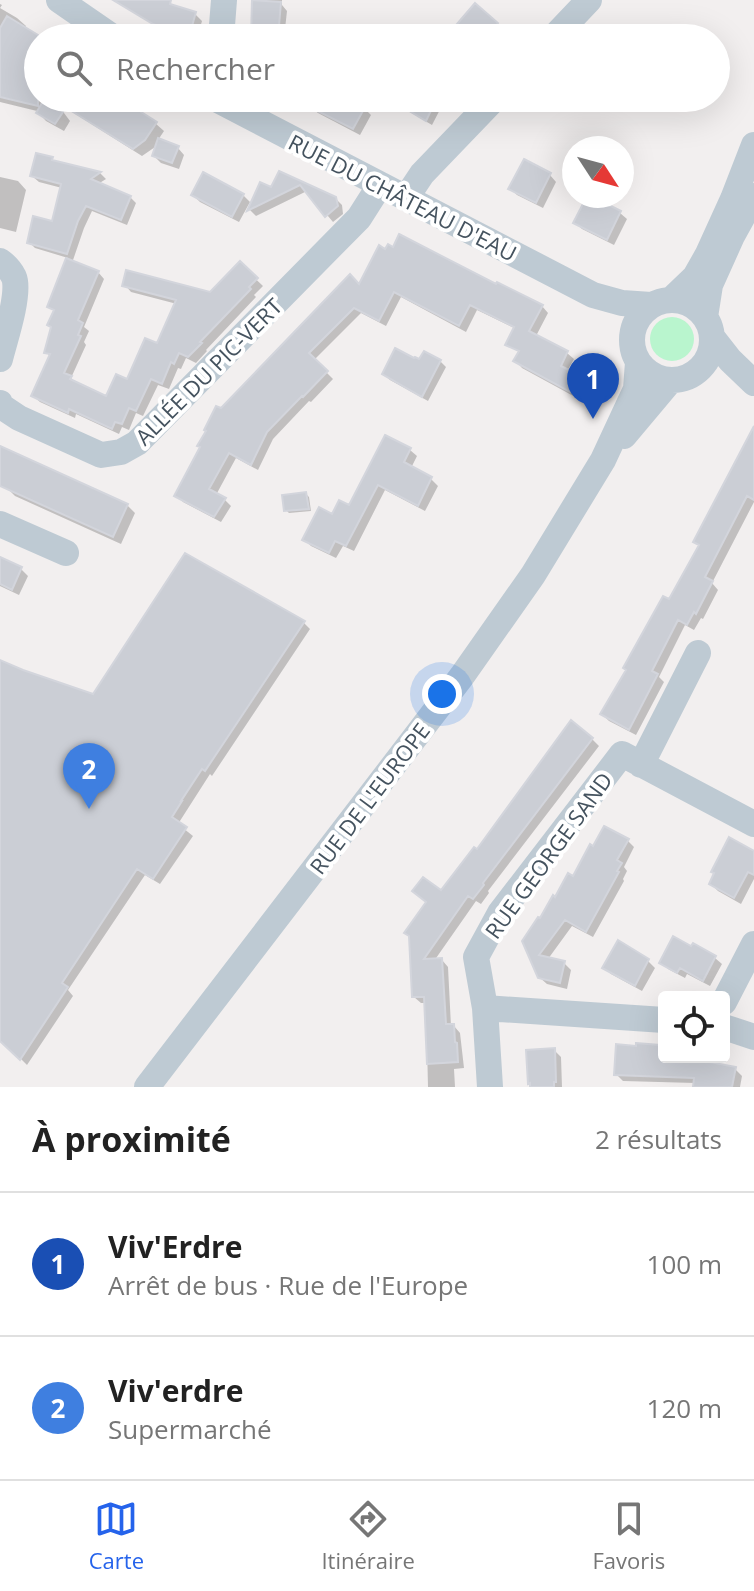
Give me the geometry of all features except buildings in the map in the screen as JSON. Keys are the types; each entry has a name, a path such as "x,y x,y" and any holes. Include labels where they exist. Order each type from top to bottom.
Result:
{"street":[{"path":"59,0 94,24"},
{"path":"222,24 224,0"},
{"path":"566,24 589,0"},
{"name":"RUE DU CHÂTEAU D'EAU","path":"241,112 593,295 622,303 662,302"},
{"path":"406,198 422,174 482,112"},
{"path":"754,145 733,199 695,277 643,312 637,320 633,331 635,352 653,375 671,380 681,379 697,371 709,356 710,285 754,196"},
{"name":"ALLÉE DU PIC-VERT","path":"0,403 19,418 101,455 121,452 137,443 359,218 380,185"},
{"path":"0,261 15,279 14,300 0,359"},
{"name":"RUE DU CHÂTEAU D'EAU","path":"593,295 635,352"},
{"path":"662,302 691,304 730,360 754,383"},
{"name":"RUE DE L'EUROPE","path":"147,1087 462,676 533,575 603,460 636,389 635,352"},
{"name":"RUE DE L'EUROPE","path":"603,460 671,380"},
{"path":"0,524 66,553"},
{"path":"641,765 698,653"},
{"name":"RUE GEORGE SAND","path":"485,1008 476,957 500,913 622,754 754,824"},
{"path":"730,991 754,944"},
{"path":"490,1087 485,1008 658,1020"},
{"path":"730,1029 754,1037"}],"green space":[{"path":"672,317 688,323 694,339 688,355 672,361 656,355 650,339 656,323"}],"place":[{"name":"Viv'Erdre","path":"593,419"},
{"name":"Viv'erdre","path":"89,809"}]}
